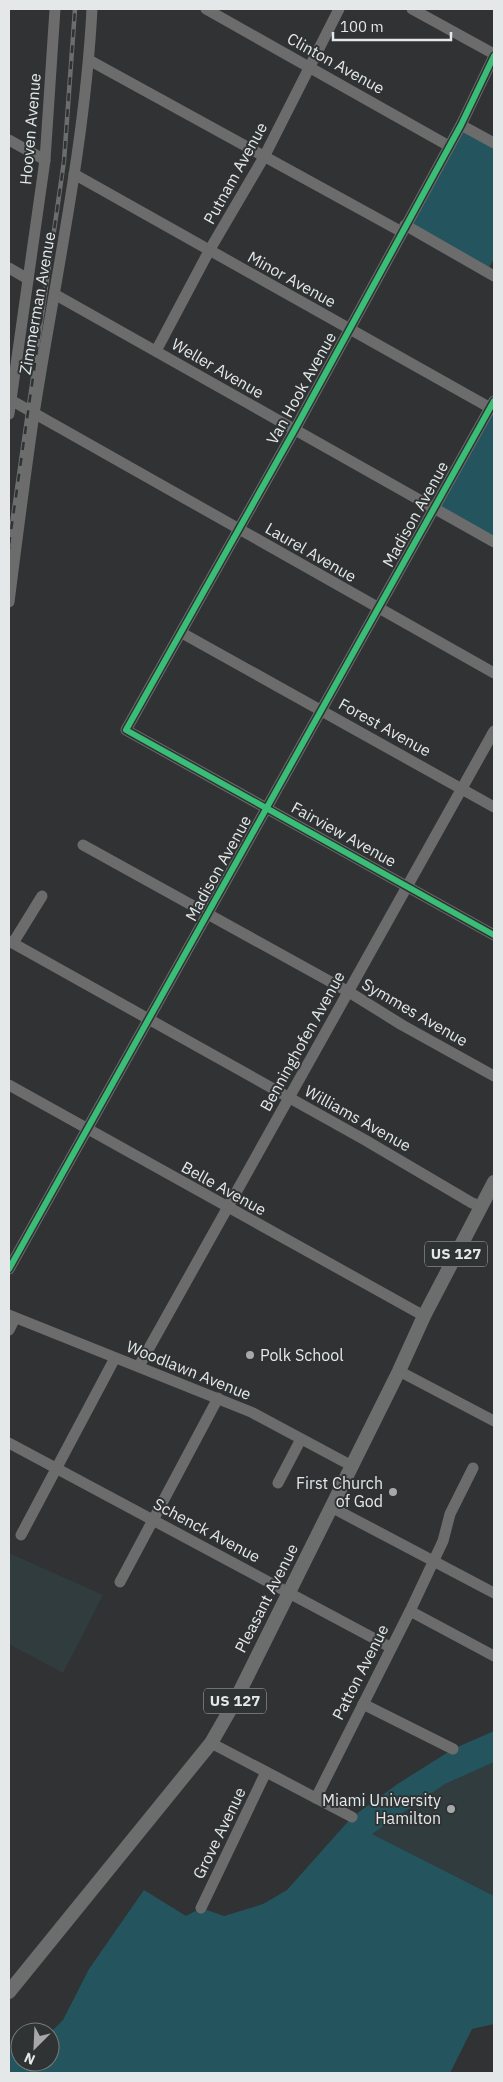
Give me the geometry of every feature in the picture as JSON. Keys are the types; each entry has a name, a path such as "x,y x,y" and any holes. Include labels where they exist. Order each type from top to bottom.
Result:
{"main road":[{"name":"Pleasant Avenue","path":"9,1992 211,1743 234,1703 424,1316 481,1206 492,1190"}],"street":[{"name":"Hooven Avenue","path":"10,399 45,160 55,9"},
{"name":"Zimmerman Avenue","path":"9,602 34,413 56,295 74,174 89,60 92,9"},
{"name":"Clinton Avenue","path":"206,9 450,146"},
{"name":"Putnam Avenue","path":"156,351 264,157 339,9"},
{"path":"412,9 494,55"},
{"name":"Van Hook Avenue","path":"126,730 294,431 450,146 494,55"},
{"path":"89,60 264,157 494,276"},
{"path":"461,125 494,143"},
{"path":"9,140 45,160"},
{"name":"Minor Avenue","path":"74,174 349,330 493,406"},
{"path":"9,268 28,279"},
{"name":"Weller Avenue","path":"56,295 294,431 494,542"},
{"path":"9,414 10,399"},
{"name":"Laurel Avenue","path":"10,399 494,673"},
{"name":"Madison Avenue","path":"9,1269 379,609 434,507 493,406"},
{"name":"Forest Avenue","path":"182,632 494,807"},
{"name":"Fairview Avenue","path":"126,730 494,935"},
{"name":"Benninghofen Avenue","path":"139,1366 494,731"},
{"name":"Symmes Avenue","path":"83,845 349,992 402,1025 494,1076"},
{"path":"11,942 42,896"},
{"name":"Williams Avenue","path":"11,942 481,1206"},
{"name":"Belle Avenue","path":"9,1085 86,1130 424,1316"},
{"path":"9,1330 12,1316"},
{"name":"Woodlawn Avenue","path":"12,1316 251,1412 352,1466"},
{"path":"21,1535 115,1358"},
{"path":"399,1370 494,1421"},
{"path":"120,1582 218,1398"},
{"path":"278,1482 301,1439"},
{"name":"Schenck Avenue","path":"9,1443 390,1647"},
{"name":"Patton Avenue","path":"316,1798 390,1647 410,1611 443,1540 450,1514 473,1468"},
{"path":"331,1508 494,1592"},
{"path":"410,1611 494,1655"},
{"path":"363,1704 453,1749"},
{"path":"211,1743 352,1817"},
{"name":"Grove Avenue","path":"201,1908 266,1772"}],"shaded area":[{"path":"461,125 494,143 494,258 487,272 405,225"},
{"path":"494,410 494,542 434,507"},
{"path":"9,1553 103,1595 63,1673 9,1644"},
{"path":"494,1731 494,1762 445,1784 372,1834 494,1896 494,2024 472,2029 450,2073 9,2073 10,2052 10,2072 60,2072 60,2023 89,1969 144,1890 186,1916 201,1908 224,1916 263,1904 287,1890 352,1817 399,1783 453,1749"},
{"name":"Miami University Hamilton","path":"494,1762 494,1896 372,1834 445,1784"}],"railway":[{"path":"9,545 64,161 75,9"}],"cycle path":[{"path":"494,56 461,125 294,431 126,730 494,935"},
{"path":"9,1269 494,401"}],"place":[{"name":"Polk School","path":"250,1355"},
{"name":"First Church of God","path":"393,1492"},
{"name":"Miami University Hamilton","path":"451,1809"}]}
